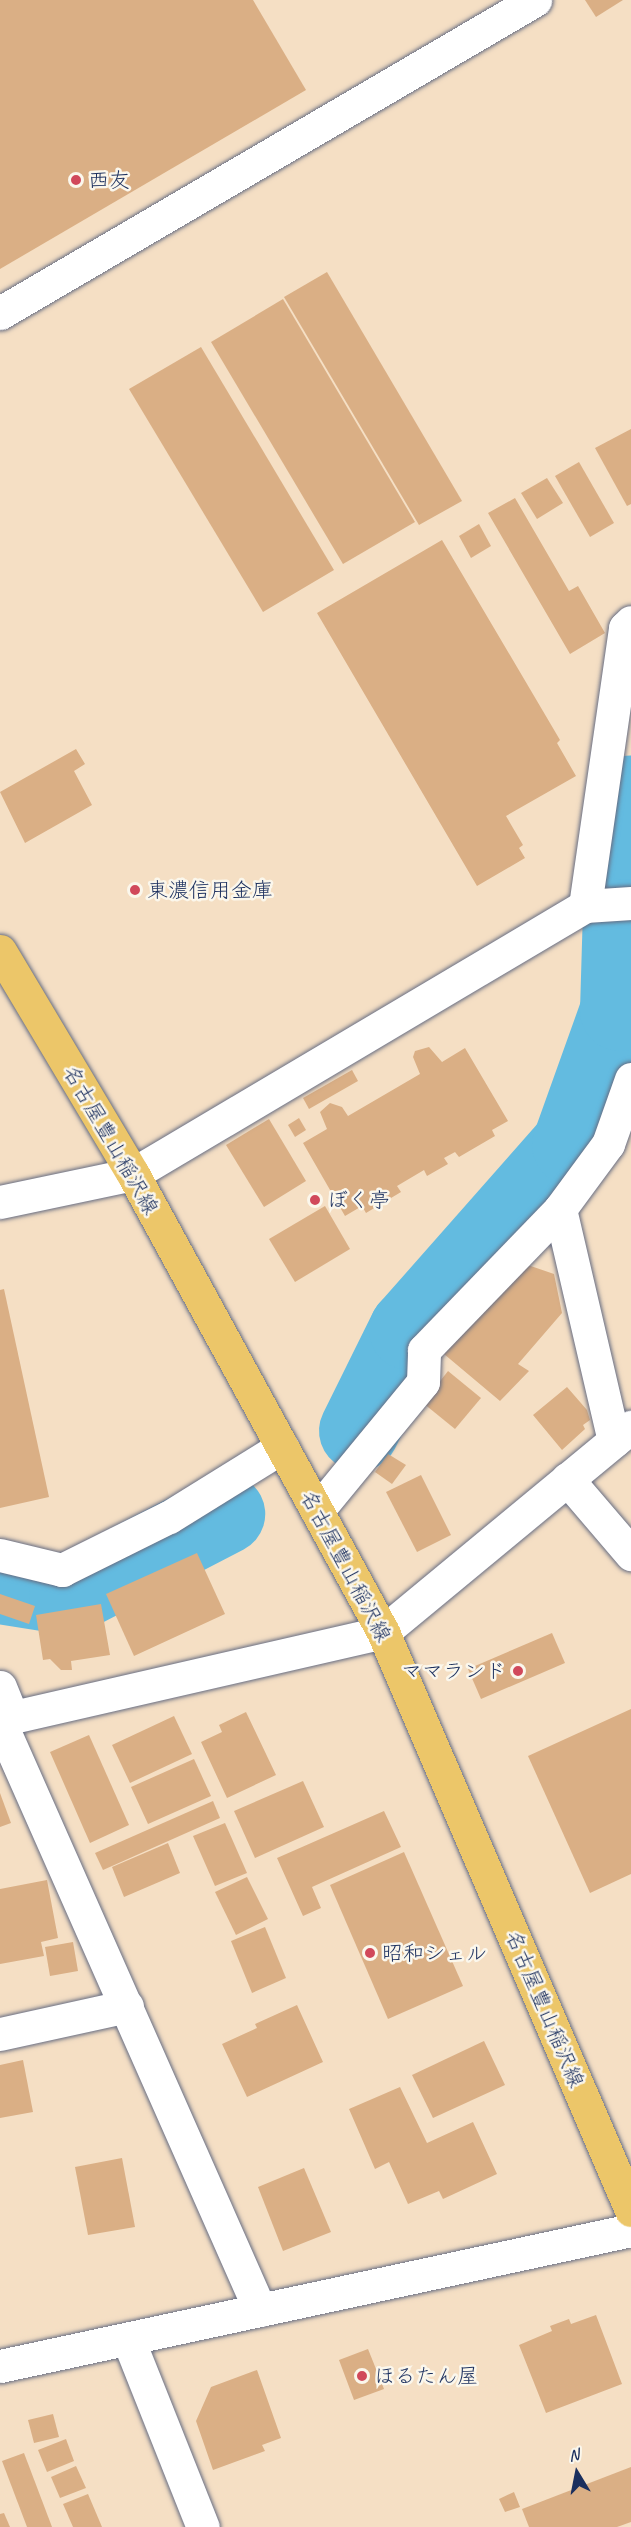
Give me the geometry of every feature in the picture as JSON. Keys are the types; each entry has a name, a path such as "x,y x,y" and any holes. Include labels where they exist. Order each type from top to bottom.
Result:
{"main road":[{"name":"名古屋豊山稲沢線","path":"0,951 133,1174 383,1632 631,2210"}],"street":[{"path":"0,313 535,0"},
{"path":"0,1202 133,1174 608,904 625,628 631,622"},
{"path":"317,1511 423,1382 424,1350 560,1209 608,1144 631,1079"},
{"path":"4,1720 383,1632 622,1434 560,1209"},
{"path":"0,1555 62,1570 169,1517 282,1447"},
{"path":"567,1479 631,1554"},
{"path":"0,1687 4,1720 260,2310"},
{"path":"0,2034 127,2006"},
{"path":"0,2366 631,2230"},
{"path":"128,2340 203,2527"}],"building":[{"name":"西友","path":"0,0 253,0 306,90 0,269"},
{"path":"585,0 623,0 596,17"},
{"path":"327,272 462,501 419,525 284,297"},
{"path":"283,299 415,522 343,564 211,342"},
{"path":"201,347 334,570 263,612 129,389"},
{"path":"631,429 631,504 627,506 595,448"},
{"path":"579,462 614,523 590,537 555,476"},
{"path":"547,478 563,503 537,519 521,493"},
{"path":"515,498 569,591 578,586 605,633 570,654 488,513"},
{"path":"479,524 491,546 471,558 459,536"},
{"path":"442,540 560,740 557,743 576,776 506,816 523,845 519,848 525,858 477,886 317,613"},
{"path":"76,749 85,764 74,771 92,805 25,843 0,792"},
{"path":"429,1047 442,1062 465,1048 508,1121 492,1130 495,1136 459,1157 455,1152 444,1158 448,1164 427,1176 424,1170 397,1186 401,1192 366,1213 362,1206 345,1216 303,1143 327,1129 320,1112 330,1103 342,1107 348,1116 420,1074 413,1057 415,1051"},
{"path":"352,1070 358,1081 309,1109 303,1098"},
{"path":"299,1118 306,1130 295,1137 288,1125"},
{"path":"269,1119 306,1181 264,1207 226,1145"},
{"path":"325,1206 350,1249 295,1282 269,1239"},
{"path":"522,1263 554,1274 562,1313 518,1364 529,1371 500,1401 444,1354"},
{"path":"4,1289 49,1497 0,1508 0,1290"},
{"path":"448,1371 481,1398 455,1429 423,1403"},
{"path":"567,1387 587,1410 590,1420 583,1425 585,1429 562,1450 533,1415"},
{"path":"388,1454 406,1465 392,1484 375,1472"},
{"path":"421,1475 451,1535 417,1552 386,1492"},
{"path":"197,1553 225,1614 134,1656 106,1594"},
{"path":"0,1594 35,1606 29,1624 0,1614"},
{"path":"101,1604 110,1655 71,1661 72,1670 61,1670 50,1659 43,1660 36,1615"},
{"path":"552,1633 565,1663 481,1699 468,1669"},
{"path":"631,1709 631,1874 590,1893 528,1756"},
{"path":"246,1712 276,1775 227,1798 201,1742 222,1732 219,1725"},
{"path":"174,1716 192,1754 130,1783 112,1745"},
{"path":"89,1735 129,1825 90,1843 50,1752"},
{"path":"194,1759 211,1796 148,1824 131,1787"},
{"path":"303,1781 324,1827 255,1858 234,1811"},
{"path":"0,1793 11,1823 0,1827"},
{"path":"213,1801 220,1818 103,1870 95,1853"},
{"path":"384,1811 401,1847 312,1887 321,1908 303,1916 277,1858"},
{"path":"225,1823 247,1873 215,1886 193,1836"},
{"path":"168,1843 180,1873 124,1897 112,1867"},
{"path":"404,1852 463,1986 388,2019 330,1885"},
{"path":"247,1877 268,1919 236,1935 215,1892"},
{"path":"47,1880 58,1938 41,1942 44,1956 0,1964 0,1889"},
{"path":"265,1927 286,1978 252,1993 231,1941"},
{"path":"73,1942 78,1971 50,1976 45,1947"},
{"path":"297,2005 323,2062 247,2097 222,2044 257,2028 255,2024"},
{"path":"484,2041 505,2085 433,2118 412,2075"},
{"path":"23,2060 33,2112 0,2118 0,2065"},
{"path":"400,2087 427,2143 473,2122 497,2174 443,2199 439,2191 408,2204 389,2162 375,2169 349,2109"},
{"path":"122,2158 135,2227 88,2235 75,2167"},
{"path":"304,2168 331,2232 283,2251 258,2187"},
{"path":"596,2315 622,2384 546,2413 519,2345 552,2331 550,2326 569,2319 571,2324"},
{"path":"368,2349 384,2389 354,2400 339,2360"},
{"path":"257,2370 281,2438 262,2445 265,2451 213,2470 196,2421 211,2387"},
{"path":"53,2414 59,2437 34,2443 28,2420"},
{"path":"66,2439 74,2461 47,2472 38,2450"},
{"path":"24,2453 52,2527 27,2527 2,2461"},
{"path":"76,2466 86,2488 60,2498 51,2477"},
{"path":"631,2467 631,2522 617,2527 529,2527 522,2509"},
{"path":"514,2492 520,2507 505,2512 499,2499"},
{"path":"88,2494 102,2527 73,2527 63,2504"},
{"path":"4,2513 10,2527 0,2527 0,2514"}],"waterway":[{"path":"359,1431 409,1330 572,1145 620,1011 625,840 631,795"},
{"path":"0,1584 69,1595 225,1514"}],"place":[{"name":"西友","path":"76,180"},
{"name":"東濃信用金庫","path":"135,890"},
{"name":"ぼく亭","path":"315,1200"},
{"name":"ママランド","path":"518,1671"},
{"name":"昭和シェル","path":"370,1953"},
{"name":"ほるたん屋","path":"362,2376"}]}
